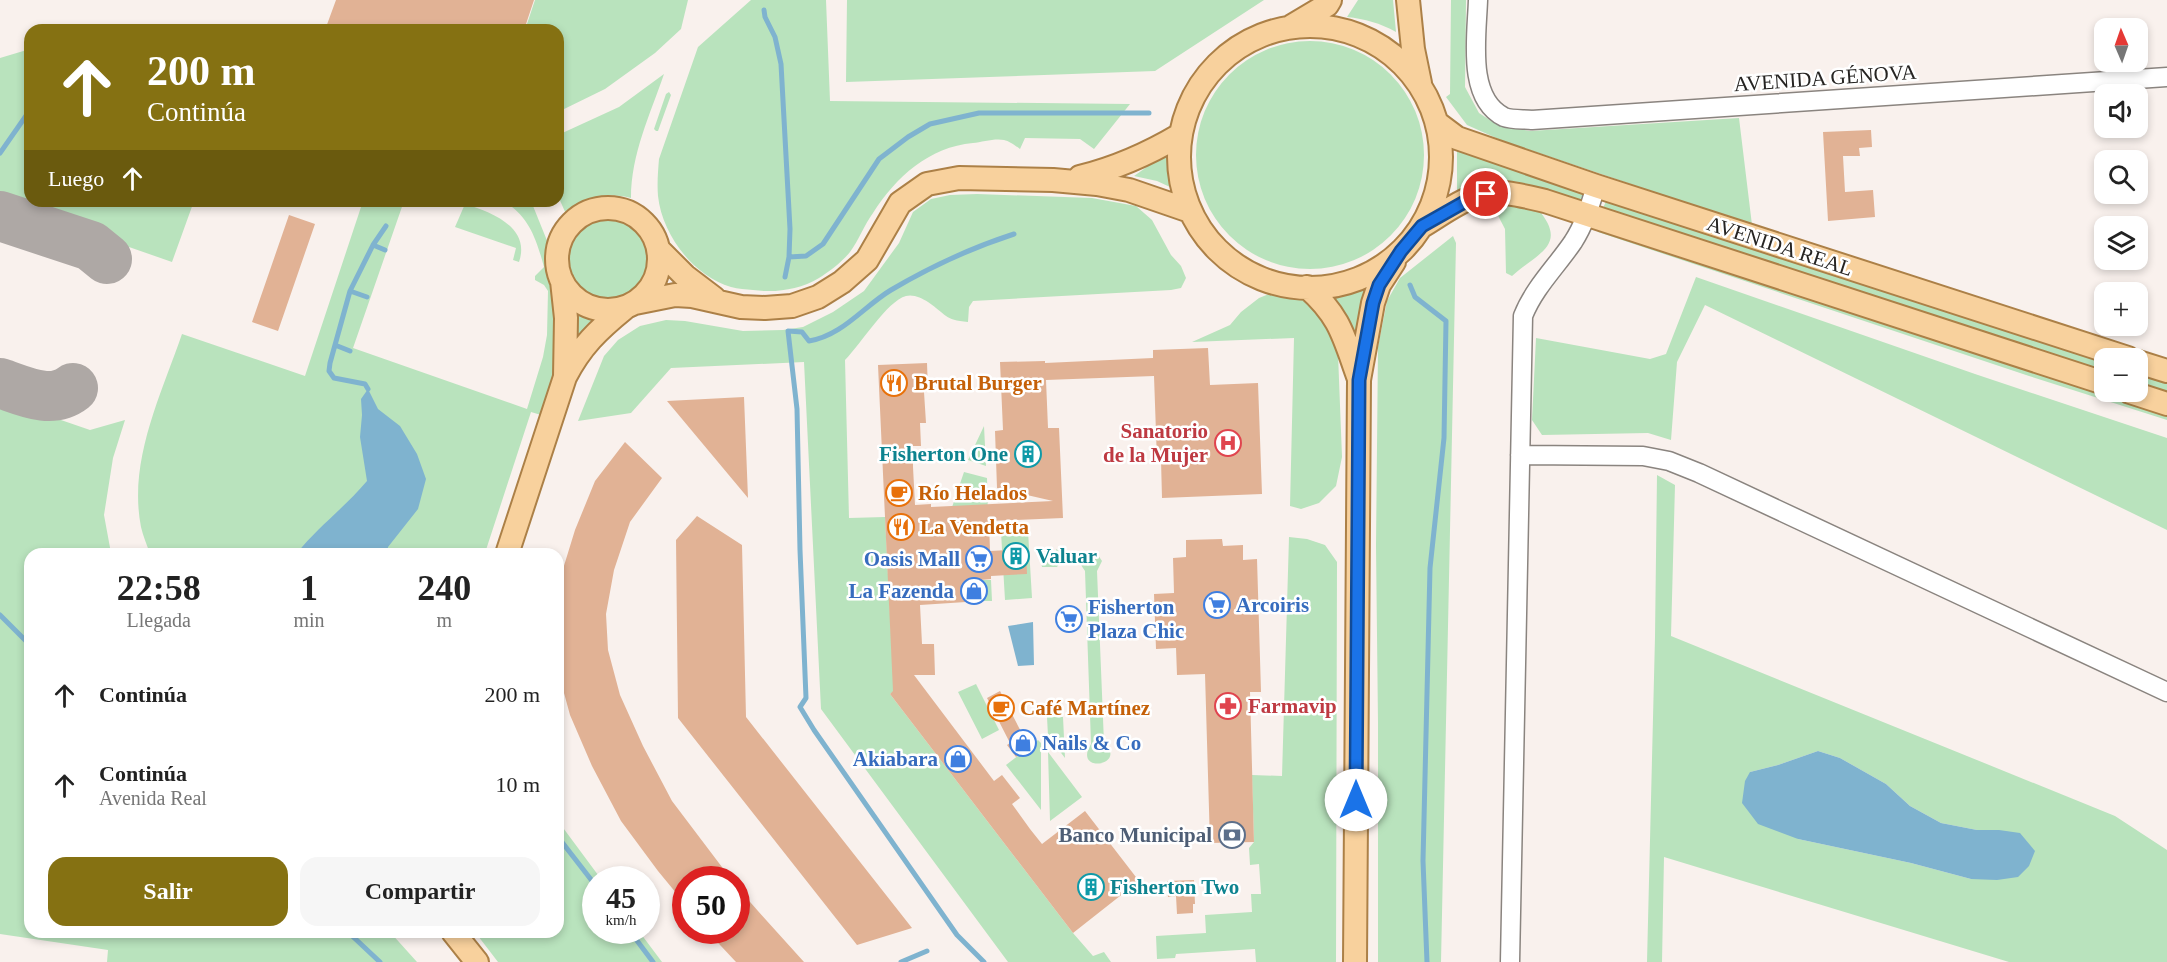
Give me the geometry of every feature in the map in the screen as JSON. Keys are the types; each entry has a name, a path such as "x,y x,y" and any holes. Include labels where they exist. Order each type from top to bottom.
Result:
{"main road":[{"path":"1290,27 1327,5 1330,0"},
{"path":"1355,962 1359,380 1373,303 1379,285 1401,251 1422,226 1432,207 1442,163 1437,123 1420,84 1413,48 1408,0"},
{"path":"1401,251 1373,272 1341,284 1308,287 1284,285 1239,267 1220,252 1203,233 1190,211 1180,174 1180,135 1189,104 1206,76 1237,48 1262,34 1290,27 1320,26 1349,31 1368,39 1401,61 1420,84"},
{"name":"AVENIDA REAL","path":"1437,123 1456,138 1596,186 2097,348"},
{"path":"1064,181 1105,171 1134,160 1180,135"},
{"path":"509,548 565,377 575,358 597,330 630,305 647,293 656,279 659,264 658,249 653,235 645,224 633,215 613,209 592,211 569,227 562,239 557,255 558,272 562,281 581,303 602,310 630,305 657,297 675,295 741,307 765,308 792,306 819,297 842,282 867,260 900,203 927,184 959,178 1097,184 1128,190 1190,211"},
{"name":"AVENIDA REAL","path":"1422,226 1475,196 1516,195 1545,201 2094,380"},
{"path":"658,249 685,276 718,301"},
{"path":"562,281 566,318 565,377"},
{"path":"1308,287 1324,302 1339,323 1359,380"},
{"path":"2148,365 2167,371"},
{"path":"2148,398 2167,404"},
{"path":"458,938 477,962"}],"street":[{"name":"AVENIDA GÉNOVA","path":"1478,0 1476,65 1479,87 1490,105 1505,117 1532,120 2167,77"},
{"path":"1510,962 1523,316 1529,301 1574,241 1588,214 1596,186"},
{"path":"1520,455 1643,456 1669,461 2167,692"}],"green space":[{"path":"535,0 688,0 681,29 655,53 605,89 564,109 564,24 527,24"},
{"path":"751,0 826,0 830,101 1130,104 1094,149 1080,139 1025,138 1020,149 997,139 957,146 928,157 892,187 850,252 823,276 795,288 778,291 731,287 704,273 692,263 673,239 661,210 658,168 659,159 698,47"},
{"path":"847,0 1264,0 1155,71 846,82"},
{"path":"1358,0 1393,0 1396,32 1372,22 1347,17"},
{"path":"1451,0 1466,0 1465,87 1479,113 1499,126 1530,131 1739,118 1752,225 1503,141 1467,125 1446,97 1450,94"},
{"path":"1299,41 1321,41 1354,49 1374,60 1391,74 1405,91 1416,111 1424,144 1422,177 1416,199 1405,219 1391,236 1374,250 1354,261 1321,269 1299,269 1266,261 1256,256 1237,243 1222,228 1204,199 1196,166 1196,144 1204,111 1209,101 1222,82 1237,67 1266,49"},
{"path":"24,51 24,207 192,207 172,262 0,202 0,58"},
{"path":"664,74 638,150 631,198 596,197 581,203 566,214 563,207 564,132 619,107"},
{"path":"669,92 671,95 658,131 656,131 654,129 666,94"},
{"path":"1457,145 1585,189 1578,206 1457,193"},
{"path":"1168,152 1170,187 1157,181 1134,176"},
{"path":"950,195 1092,198 1136,206 1152,220 1186,278 1181,288 1171,290 973,301 969,307 968,322 946,316 920,298 906,296 883,314 845,360 849,518 885,517 894,691 890,694 1073,933 1093,956 1104,952 1111,962 1008,962 821,709 804,362 671,368 631,413 578,421 604,356 618,340 640,326 666,320 743,331 803,327 833,312 864,291 899,243 913,212 931,199"},
{"path":"1607,199 2094,355 2094,371 1605,214 1603,208"},
{"path":"1492,204 1537,208 1550,231 1547,247 1512,276 1506,273 1505,229"},
{"path":"361,207 402,207 353,348 527,409 543,357 547,335 548,291 544,285 535,280 535,276 544,267 531,230 526,221 512,207 533,207 550,248 556,281 558,324 554,374 541,415 531,412 487,548 148,548 141,527 138,502 139,478 156,404 182,334 305,376"},
{"path":"464,207 473,207 497,217 514,230 519,239 521,250 519,262 513,260 516,248 455,227"},
{"path":"1588,214 2094,389 2094,397 2029,376 1598,232"},
{"path":"608,219 623,222 636,231 645,244 648,259 645,274 636,287 623,296 608,299 593,296 580,287 571,274 568,259 571,244 580,231 593,222"},
{"path":"1453,236 1456,243 1441,962 1378,962 1376,546 1378,347 1387,301 1400,278"},
{"path":"1696,277 2167,438 2167,530 1705,305 1677,362 1671,440 1648,433 1542,435 1532,420 1536,338 1650,359 1666,354"},
{"path":"1362,289 1366,293 1358,359 1332,299 1333,294"},
{"path":"1276,291 1296,294 1317,306 1331,327 1338,354 1342,457 1336,486 1319,503 1301,509 1290,506 1294,338 1192,342 1230,325 1241,312 1259,298"},
{"path":"576,305 586,312 598,313 576,338"},
{"path":"2148,372 2167,378 2167,395 2148,388"},
{"path":"2148,398 2167,404 2167,420 2111,402 2148,402"},
{"path":"0,399 90,430 125,420 113,458 104,515 110,548 24,548 24,938 0,934"},
{"path":"984,426 986,466 968,460"},
{"path":"964,472 987,478 988,517 948,519"},
{"path":"1657,475 1675,485 1671,636 2115,816 2167,850 2167,962 2009,962 1664,857 1662,962 1647,962","holes":["1818,751 1840,758 1886,784 1910,806 1941,823 1977,830 1999,830 1971,879 1911,863 1798,839 1750,772"]},
{"path":"1028,531 1032,598 1005,600 1001,532"},
{"path":"1289,537 1307,539 1325,545 1337,562 1336,962 1256,962 1255,949 1176,954 1175,958 1157,959 1156,936 1206,933 1205,915 1252,912 1251,894 1261,894 1259,864 1250,865 1249,848 1254,842 1252,775 1282,776"},
{"path":"1056,549 1065,555 1057,567 1042,567 1041,562 1057,561"},
{"path":"1084,552 1096,552 1102,561 1097,571 1104,743 1110,751 1110,757 1100,763 1093,763 1087,754 1091,744 1085,571 1079,562"},
{"path":"980,580 991,580 992,601 981,601"},
{"path":"976,684 999,730 982,739 958,692"},
{"path":"1047,717 1063,717 1065,758 1048,736"},
{"path":"1038,740 1041,743 1041,810 1006,765"},
{"path":"1048,752 1082,797 1050,821"},
{"path":"564,829 591,866 582,866 582,944 648,944 662,962 498,962 480,938 564,938"},
{"path":"27,938 395,938 417,962 107,962 108,950"}],"water":[{"path":"368,389 378,409 400,426 417,454 426,479 418,509 388,548 301,548 367,481 360,437 361,399"},
{"path":"1033,622 1034,665 1018,666 1008,626"},
{"path":"1818,751 1840,758 1886,784 1910,806 1941,823 1977,830 2020,833 2035,851 2029,866 2018,877 1997,880 1971,879 1911,863 1798,839 1758,824 1742,803 1745,781 1750,772"}],"building":[{"path":"336,0 534,0 526,24 327,24"},
{"path":"1871,130 1872,147 1859,148 1860,156 1843,156 1845,192 1873,190 1875,217 1828,221 1823,132"},
{"path":"289,215 315,224 278,331 252,322"},
{"path":"1208,348 1210,385 1258,383 1262,494 1162,498 1161,460 1157,461 1154,376 1046,380 1048,428 1059,428 1063,518 989,521 990,551 1026,549 1027,574 991,576 991,579 980,580 981,601 920,605 922,644 934,644 935,675 914,675 994,781 1002,775 1020,798 1012,804 1030,829 1042,844 1085,811 1139,881 1073,933 890,694 893,691 878,365 927,363 928,391 924,392 926,423 920,423 921,446 913,446 915,505 931,504 931,507 1053,501 997,488 995,431 1003,430 1000,362 1045,361 1045,363 1153,358 1153,350"},
{"path":"744,397 748,498 667,401"},
{"path":"625,442 662,478 630,522 614,570 606,614 608,650 620,695 643,746 672,801 721,866 672,866 672,888 660,873 660,866 654,866 621,821 592,766 570,715 564,693 564,566 575,530 595,481"},
{"path":"697,516 742,545 746,717 912,928 857,945 678,718 676,540"},
{"path":"1222,539 1223,546 1243,545 1243,560 1257,559 1261,692 1250,692 1254,842 1210,843 1205,674 1177,675 1176,648 1156,649 1154,594 1174,593 1173,558 1186,557 1186,540"},
{"path":"1000,691 1029,747 1016,757 1007,745 1010,743 987,698"},
{"path":"1194,880 1193,913 1177,914 1176,896 1168,897 1167,881"},
{"path":"750,902 804,962 736,962 719,944 750,944"}],"waterway":[{"path":"764,10 775,37 781,64 790,229 789,257 785,277"},
{"path":"789,257 806,256 823,244 879,159 930,124 979,113 1149,113"},
{"path":"0,153 24,119"},
{"path":"368,389 365,384 334,378 329,371 350,291 373,245 386,226"},
{"path":"984,962 957,935 800,707 806,698 797,409 788,331 802,332 809,341 821,338 842,327 891,290 966,252 1014,234"},
{"path":"373,245 385,250"},
{"path":"1410,285 1415,297 1446,321 1444,438 1430,568 1423,861 1427,962"},
{"path":"350,291 367,297"},
{"path":"335,345 350,351"},
{"path":"0,615 24,639"},
{"path":"564,845 582,868"},
{"path":"354,938 380,962"},
{"path":"640,944 653,962"},
{"path":"901,962 927,951"}],"taxiway":[{"path":"0,216 91,246 107,259"},
{"path":"0,383 28,393 47,396 56,396 73,388"}],"place":[{"name":"Brutal Burger","path":"894,383"},
{"name":"Sanatorio de la Mujer","path":"1228,443"},
{"name":"Fisherton One","path":"1028,454"},
{"name":"Río Helados","path":"899,493"},
{"name":"La Vendetta","path":"901,527"},
{"name":"Valuar","path":"1016,556"},
{"name":"Oasis Mall","path":"979,559"},
{"name":"La Fazenda","path":"974,591"},
{"name":"Arcoiris","path":"1217,605"},
{"name":"Fisherton Plaza Chic","path":"1069,619"},
{"name":"Farmavip","path":"1228,706"},
{"name":"Café Martínez","path":"1001,708"},
{"name":"Nails & Co","path":"1023,743"},
{"name":"Akiabara","path":"958,759"},
{"name":"Banco Municipal","path":"1232,835"},
{"name":"Fisherton Two","path":"1091,887"}],"route":[{"path":"1356,800 1359,380 1373,303 1379,285 1401,251 1422,226 1475,196 1486,194"}]}
